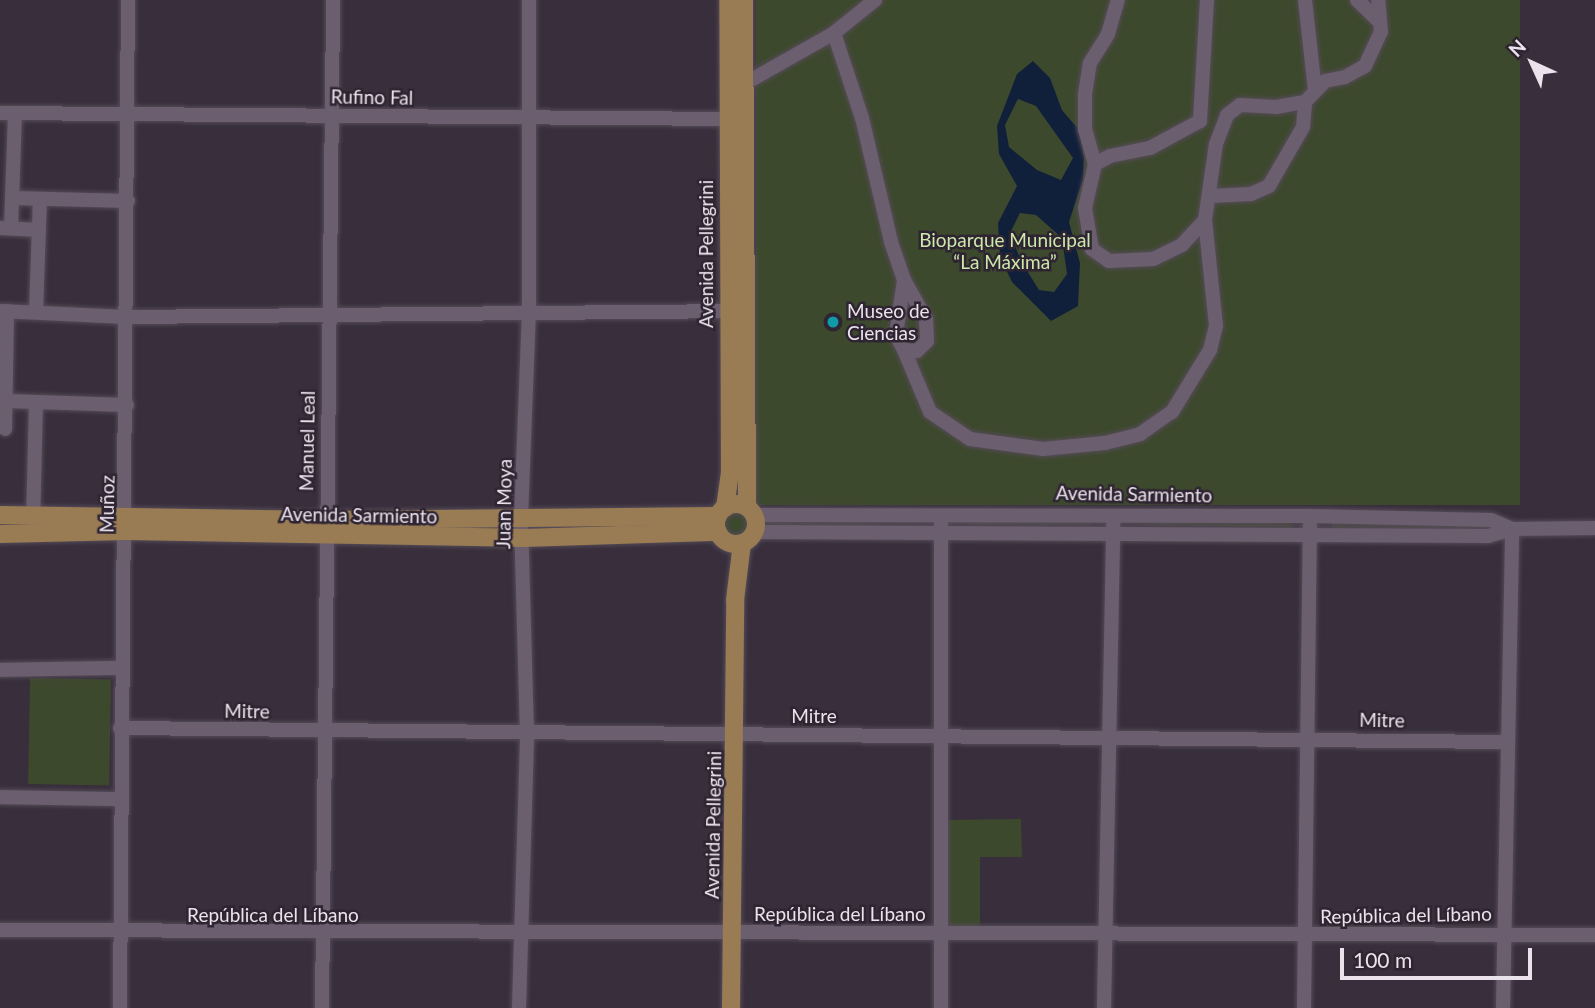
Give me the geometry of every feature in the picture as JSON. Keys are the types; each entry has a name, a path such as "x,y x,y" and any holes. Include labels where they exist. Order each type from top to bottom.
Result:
{"main road":[{"name":"Avenida Pellegrini","path":"728,0 736,119 735,311 730,472 721,524 735,600 731,1008"},
{"name":"Avenida Pellegrini","path":"736,119 744,84 744,0"},
{"name":"Avenida Pellegrini","path":"735,311 749,524 735,600"},
{"name":"Avenida Sarmiento","path":"0,516 33,524 127,523 326,528 523,538 721,524"},
{"name":"Avenida Sarmiento","path":"326,528 521,518 721,524"},
{"name":"Avenida Sarmiento","path":"0,534 33,524"},
{"path":"721,524 749,524"},
{"path":"721,524 749,524"}],"street":[{"name":"Muñoz","path":"120,1008 120,668 127,523 128,0"},
{"name":"Manuel Leal","path":"322,1008 333,0"},
{"name":"Juan Moya","path":"519,1008 519,935 527,734 521,518 529,314 529,0"},
{"path":"744,84 834,33 875,0"},
{"path":"1118,0 1108,34 1090,63 1085,94 1085,130 1094,164 1085,208 1093,249 1109,261 1153,259 1182,244 1205,220"},
{"path":"1094,164 1110,156 1150,148 1200,121 1207,0"},
{"path":"1210,196 1251,194 1269,186 1303,127 1310,96 1305,0"},
{"path":"1357,0 1379,21"},
{"path":"904,280 896,335 930,412 970,439 1043,449 1105,443 1140,433 1172,412 1210,350 1216,326 1215,295 1205,220 1216,144 1227,115 1240,105 1276,107 1310,96 1325,81 1345,77 1366,66 1381,32 1378,0"},
{"path":"834,33 904,280 926,318 927,341 917,351 904,350"},
{"name":"Rufino Fal","path":"0,113 127,112 529,120 736,119"},
{"path":"15,113 12,198 6,228 39,230"},
{"path":"12,198 128,201"},
{"path":"36,312 40,200"},
{"path":"34,430 3,429 6,401 4,311 126,317 735,311"},
{"path":"6,401 127,405"},
{"path":"33,524 36,402"},
{"path":"941,513 941,1008"},
{"name":"Avenida Sarmiento","path":"749,524 941,513 1491,520 1512,529"},
{"path":"1104,1008 1103,936 1113,515"},
{"path":"1304,1008 1310,516"},
{"name":"Avenida Sarmiento","path":"749,524 941,530 1488,536 1512,529 1595,528"},
{"path":"1503,1008 1512,529"},
{"path":"0,670 120,668"},
{"name":"Mitre","path":"120,728 527,734 939,734 1508,742"},
{"path":"0,797 120,799"},
{"name":"República del Líbano","path":"0,930 323,935 733,933 1304,937 1504,932 1595,935"}],"green space":[{"name":"Bioparque Municipal “La Máxima”","path":"756,0 1520,0 1520,505 756,505"},
{"path":"737,512 745,516 749,524 745,532 737,536 729,532 725,524 729,516"},
{"path":"970,519 1092,519 1092,525 970,525"},
{"path":"1199,520 1292,521 1292,528 1136,525"},
{"path":"764,521 871,522 857,527 764,527"},
{"path":"1332,522 1488,525 1488,531 1332,528"},
{"path":"30,678 111,679 109,785 28,784"},
{"path":"1021,819 1022,857 980,857 980,928 945,928 945,820"}],"water":[{"path":"1033,61 1050,78 1062,110 1079,130 1084,158 1083,179 1069,222 1080,263 1078,306 1051,321 1012,282 1000,257 998,223 1017,186 999,154 997,126 1017,74","holes":["1018,99 1036,106 1073,158 1061,180 1037,170 1009,147 1005,125","1020,213 1036,215 1062,238 1067,274 1054,292 1039,290 1021,261 1010,233"]}],"place":[{"name":"Museo de Ciencias","path":"833,322"}]}
